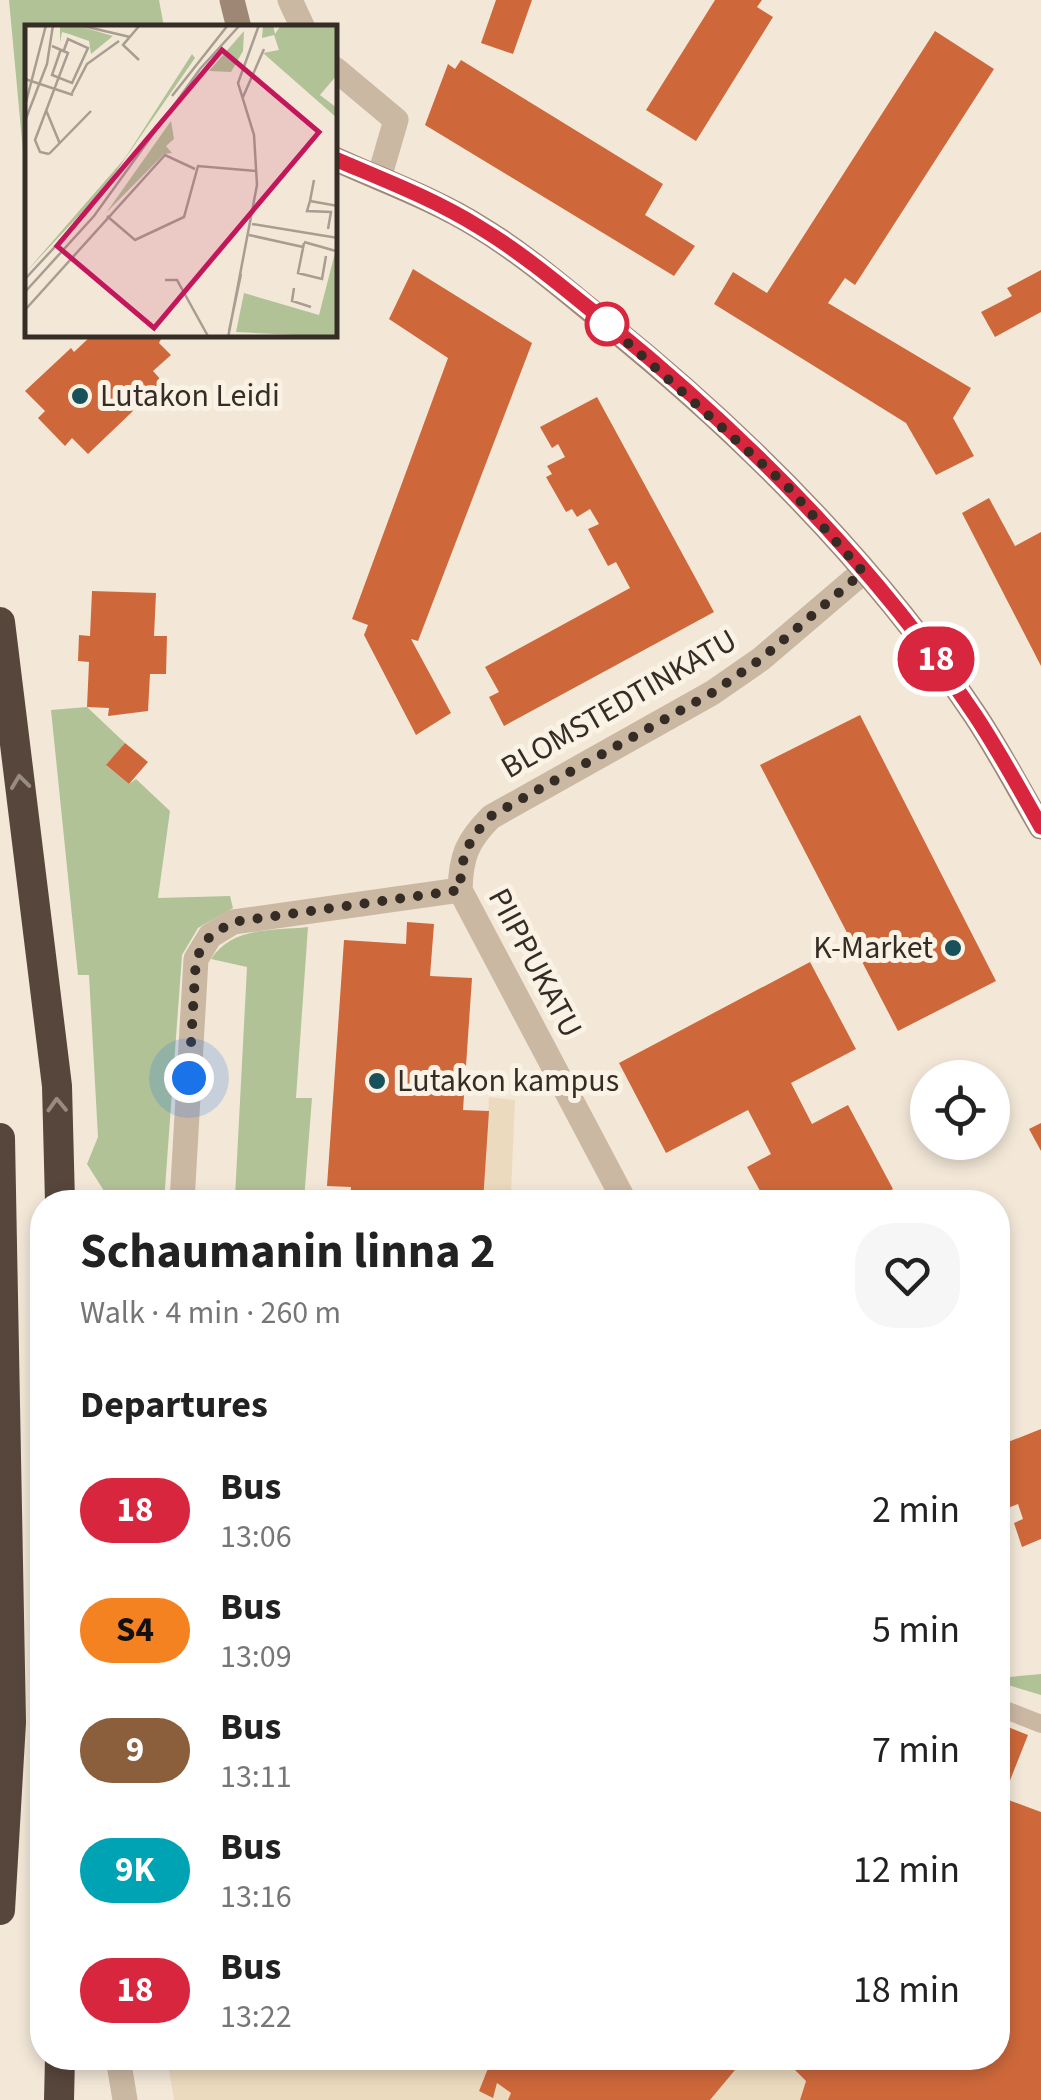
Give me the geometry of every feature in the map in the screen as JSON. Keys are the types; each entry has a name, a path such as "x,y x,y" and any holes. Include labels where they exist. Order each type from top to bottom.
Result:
{"highway":[{"path":"0,622 57,1086 60,1190"},
{"path":"0,1138 11,1722 0,1910"},
{"path":"59,2100 60,2070"}],"street":[{"path":"232,0 238,25"},
{"path":"290,0 302,25"},
{"path":"338,72 396,120 379,178"},
{"path":"338,159 480,227 650,358 787,486 933,656 977,718 1041,827"},
{"name":"BLOMSTEDTINKATU","path":"460,857 470,838 491,816 712,693 771,652 863,572"},
{"name":"PIIPPUKATU","path":"460,857 460,890 619,1190"},
{"path":"183,1190 196,958 210,936 233,922 460,890"},
{"path":"120,2070 125,2100"}],"lane":[{"path":"1010,1712 1041,1724"}],"green space":[{"path":"9,0 159,0 164,25 25,25 25,173"},
{"path":"87,707 125,743 107,766 129,784 136,779 170,811 158,898 230,896 233,908 198,928 182,955 165,1190 103,1190 87,1164 98,1137 89,975 78,975 51,710"},
{"path":"308,927 296,1098 312,1098 305,1190 235,1190 247,967 211,959 230,941 267,930"},
{"path":"1041,1674 1041,1695 1010,1686 1010,1677"}],"shaded area":[{"path":"489,1097 515,1100 511,1190 484,1190"},
{"path":"169,2070 487,2070 479,2091 493,2097 497,2083 511,2093 508,2100 174,2100"},
{"path":"735,2070 795,2070 806,2081 800,2100 710,2100"}],"building":[{"path":"496,0 532,0 513,54 481,43"},
{"path":"715,0 762,0 757,7 773,17 696,141 646,110"},
{"path":"935,31 994,69 855,285 845,278 828,303 971,388 953,418 974,456 936,475 906,423 714,304 733,272 767,293"},
{"path":"461,60 663,184 645,215 695,246 674,276 425,125 448,64 455,69"},
{"path":"413,269 532,343 418,641 411,639 451,713 416,735 364,635 368,625 352,619 448,358 389,319"},
{"path":"1041,270 1041,312 995,337 981,312 1012,296 1007,288"},
{"name":"Lutakon Leidi","path":"89,338 162,338 159,343 171,355 153,371 162,381 141,400 133,392 124,401 133,411 88,454 72,438 65,446 38,418 45,411 25,391 71,348 74,352"},
{"path":"597,397 714,612 504,726 489,697 499,692 485,667 630,588 616,562 608,566 588,529 599,524 590,509 577,517 572,509 566,512 546,477 552,474 547,466 565,457 558,444 552,448 540,427"},
{"path":"989,498 1015,546 1041,532 1041,666 962,513"},
{"path":"92,591 156,593 154,636 167,636 166,674 150,674 148,711 108,716 109,708 87,707 89,662 78,661 79,635 90,636"},
{"path":"860,715 996,981 898,1031 760,765"},
{"path":"125,743 148,762 129,784 106,765"},
{"path":"407,922 434,924 430,976 472,978 463,1110 489,1111 484,1190 351,1190 327,1186 344,940 406,944"},
{"path":"810,962 856,1049 791,1083 812,1124 848,1105 893,1189 759,1190 747,1167 771,1154 748,1110 666,1153 619,1063"},
{"path":"1041,1123 1041,1151 1029,1129"},
{"path":"1041,1429 1041,1539 1022,1547 1014,1523 1023,1519 1018,1504 1010,1507 1010,1441"},
{"path":"1010,1728 1028,1735 1010,1780"},
{"path":"1010,1801 1041,1812 1041,2100 800,2100 806,2081 795,2070 1010,2070"},
{"path":"487,2070 735,2070 710,2100 508,2100 511,2093 497,2083 493,2098 479,2091"}],"bus line":[{"name":"18","path":"338,160 415,192 480,227 526,260 650,358 787,486 933,656 977,718 1041,827"}],"place":[{"name":"Lutakon Leidi","path":"80,396"},
{"name":"K-Market","path":"953,948"},
{"name":"Lutakon kampus","path":"377,1081"}],"route":[{"path":"189,1078 196,958 210,936 233,922 460,890 460,857 470,838 491,816 712,693 761,659 863,572 787,486 650,358 600,318 607,324"}]}
